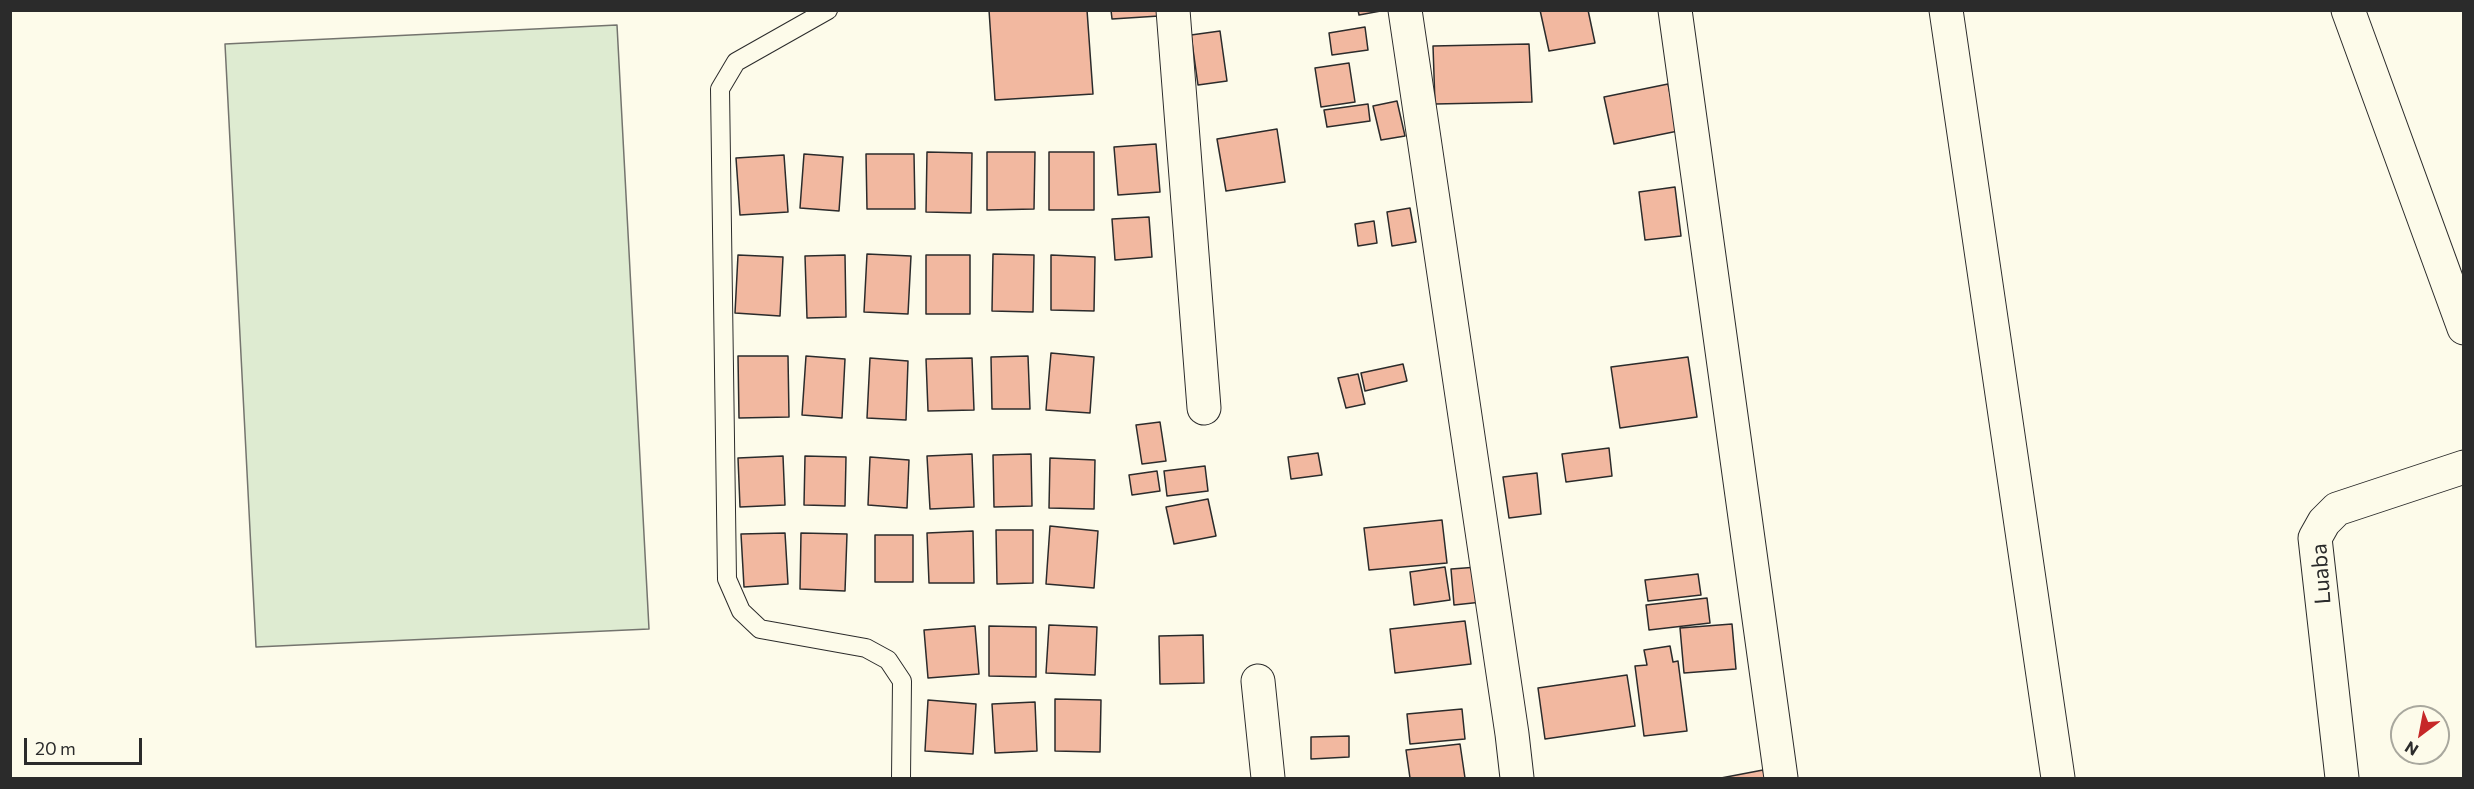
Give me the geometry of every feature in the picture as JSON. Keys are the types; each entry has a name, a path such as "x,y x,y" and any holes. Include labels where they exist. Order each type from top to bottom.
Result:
{"street":[{"path":"1173,10 1204,408"},
{"path":"1405,10 1509,710 1517,778"},
{"path":"1675,10 1781,778"},
{"path":"1946,10 2058,778"},
{"path":"2348,10 2463,328"},
{"name":"Luaba","path":"2342,778 2315,538 2324,522 2337,509 2463,466"},
{"path":"1258,681 1268,778"}],"lane":[{"path":"828,10 736,62 720,89 728,579 741,611 760,629 866,648 888,660 902,681 901,778"}],"green space":[{"path":"617,25 649,629 256,647 225,44"}],"building":[{"path":"989,10 1087,10 1093,94 995,100"},
{"path":"1111,10 1159,10 1159,16 1112,19"},
{"path":"1358,10 1386,10 1359,15"},
{"path":"1540,10 1588,10 1595,43 1549,51"},
{"path":"1365,27 1368,50 1332,55 1329,33"},
{"path":"1220,31 1227,81 1198,85 1191,35"},
{"path":"1529,44 1532,102 1435,104 1433,46"},
{"path":"1349,63 1355,102 1321,107 1315,68"},
{"path":"1668,84 1678,131 1614,144 1604,97"},
{"path":"1397,101 1405,136 1381,140 1373,106"},
{"path":"1368,104 1370,121 1327,127 1324,110"},
{"path":"1277,129 1285,182 1226,191 1217,139"},
{"path":"1156,144 1160,192 1118,195 1114,147"},
{"path":"927,152 972,153 971,213 926,212"},
{"path":"987,152 1035,152 1034,209 987,210"},
{"path":"1049,152 1094,152 1094,210 1049,210"},
{"path":"804,154 843,157 839,211 800,208"},
{"path":"866,154 914,154 915,209 867,209"},
{"path":"784,155 788,212 740,215 736,158"},
{"path":"1675,187 1681,236 1645,240 1639,192"},
{"path":"1410,208 1416,242 1392,246 1387,212"},
{"path":"1149,217 1152,257 1115,260 1112,219"},
{"path":"1374,221 1377,243 1358,246 1355,224"},
{"path":"867,254 911,256 908,314 864,312"},
{"path":"993,254 1034,255 1033,312 992,311"},
{"path":"738,255 783,257 780,316 735,313"},
{"path":"845,255 846,317 807,318 805,256"},
{"path":"926,255 970,255 970,314 926,314"},
{"path":"1051,255 1095,257 1094,311 1051,310"},
{"path":"1051,353 1094,357 1090,413 1046,410"},
{"path":"738,356 788,356 789,417 739,418"},
{"path":"806,356 845,359 842,418 802,415"},
{"path":"1028,356 1030,409 992,409 991,357"},
{"path":"1688,357 1697,417 1620,428 1611,367"},
{"path":"870,358 908,361 906,420 867,418"},
{"path":"972,358 974,410 928,411 926,359"},
{"path":"1403,364 1407,381 1365,391 1361,373"},
{"path":"1358,374 1365,404 1346,408 1338,378"},
{"path":"1160,422 1166,461 1142,464 1136,425"},
{"path":"1609,448 1612,476 1566,482 1562,454"},
{"path":"1318,453 1322,475 1291,479 1288,457"},
{"path":"972,454 974,507 930,509 927,456"},
{"path":"1031,454 1032,506 994,507 993,455"},
{"path":"783,456 785,505 740,507 738,458"},
{"path":"805,456 846,457 845,506 804,505"},
{"path":"870,457 909,460 907,508 868,505"},
{"path":"1050,458 1095,460 1094,509 1049,508"},
{"path":"1205,466 1208,491 1167,496 1164,471"},
{"path":"1157,471 1160,491 1132,495 1129,475"},
{"path":"1537,473 1541,514 1509,518 1503,477"},
{"path":"1208,499 1216,536 1174,544 1166,507"},
{"path":"1442,520 1447,563 1369,570 1364,528"},
{"path":"1050,526 1098,531 1094,588 1046,584"},
{"path":"996,530 1033,530 1033,583 997,584"},
{"path":"973,531 974,583 929,583 927,533"},
{"path":"785,533 788,584 744,587 741,534"},
{"path":"801,533 847,534 845,591 800,589"},
{"path":"875,535 913,535 913,582 875,582"},
{"path":"1445,567 1450,600 1414,605 1410,572"},
{"path":"1478,567 1482,602 1454,605 1451,569"},
{"path":"1698,574 1701,595 1648,601 1645,580"},
{"path":"1707,598 1710,623 1649,630 1646,605"},
{"path":"1465,621 1471,664 1395,673 1390,629"},
{"path":"1732,624 1736,669 1684,673 1680,628"},
{"path":"1049,625 1097,627 1095,675 1046,673"},
{"path":"975,626 979,674 928,678 924,630"},
{"path":"989,626 1036,627 1036,677 989,676"},
{"path":"1203,635 1204,683 1160,684 1159,636"},
{"path":"1670,646 1673,662 1678,661 1687,731 1644,736 1635,666 1647,665 1644,650"},
{"path":"1627,675 1635,726 1545,739 1538,688"},
{"path":"1055,699 1101,700 1100,752 1055,751"},
{"path":"928,700 976,704 973,754 925,751"},
{"path":"1035,702 1037,751 995,753 992,704"},
{"path":"1462,709 1465,739 1410,744 1407,714"},
{"path":"1349,736 1349,757 1311,759 1311,737"},
{"path":"1460,744 1465,778 1410,778 1406,750"},
{"path":"1763,770 1765,778 1721,778"}]}
